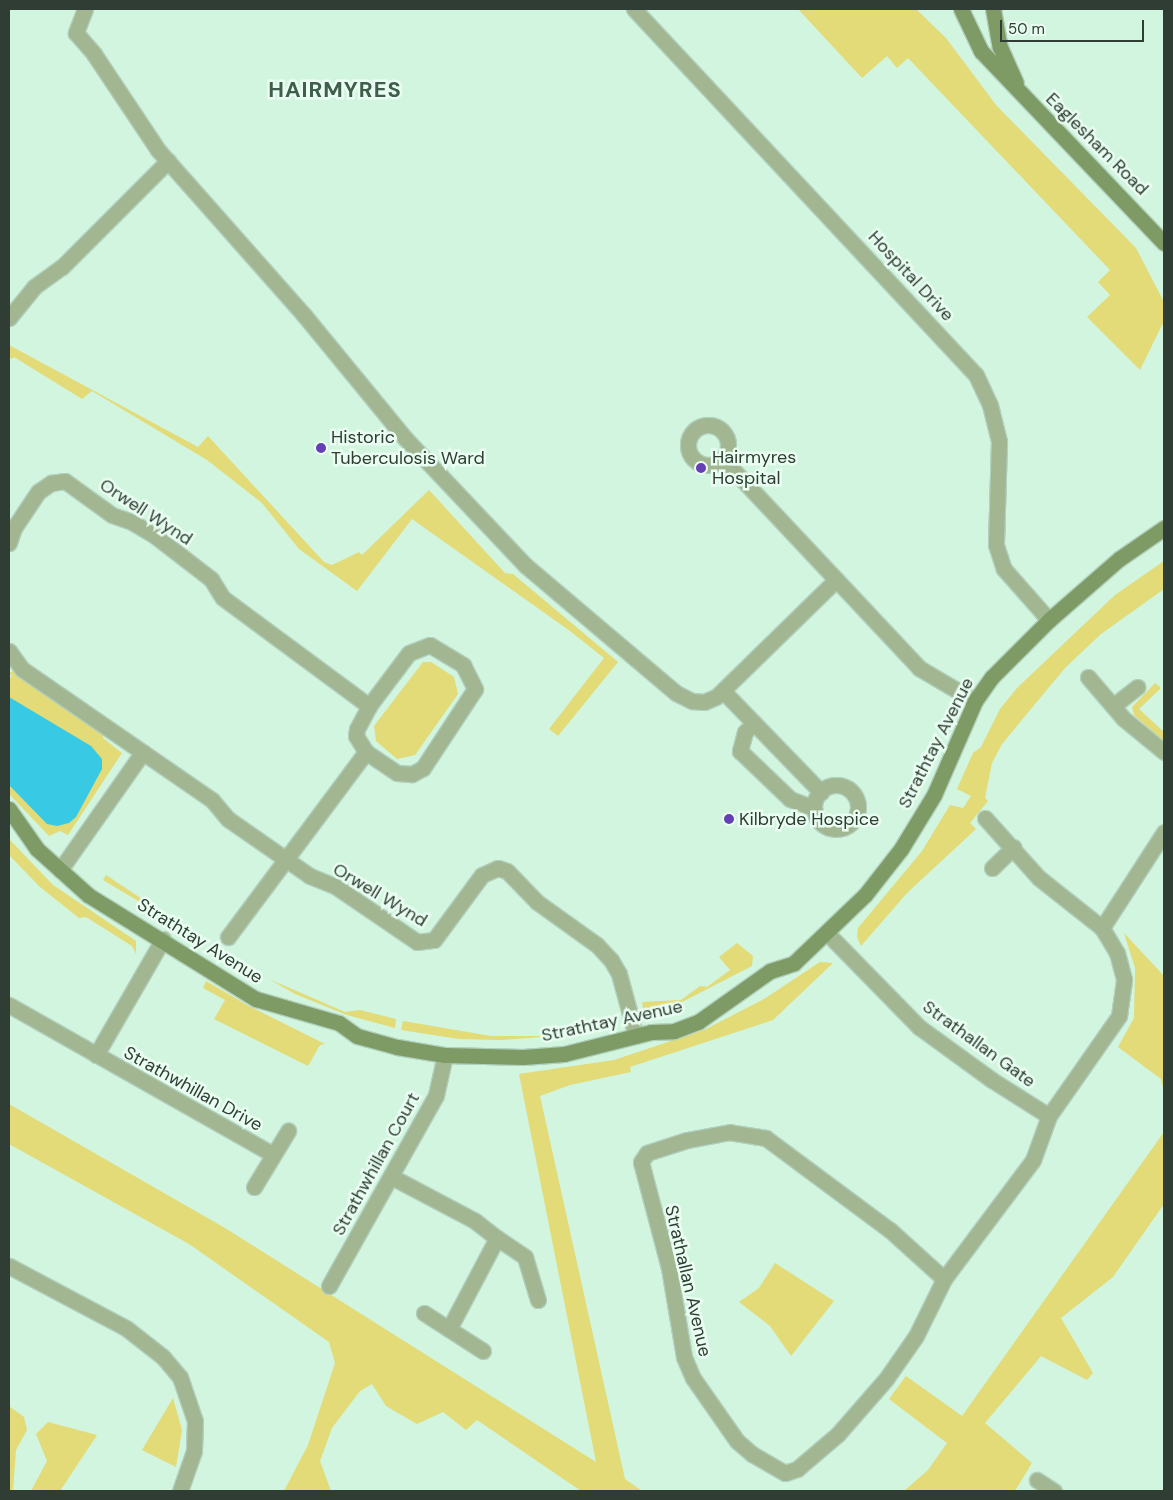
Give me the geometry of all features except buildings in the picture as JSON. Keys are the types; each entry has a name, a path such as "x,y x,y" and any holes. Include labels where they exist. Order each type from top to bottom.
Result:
{"street":[{"path":"85,9 76,33 94,54 168,162 304,315 405,438 525,566 676,693 704,702 723,691 836,580"},
{"name":"Hospital Drive","path":"634,9 976,375 990,405 999,442 996,544 1004,569 1049,620"},
{"name":"Eaglesham Road","path":"961,9 981,51 1022,96 1130,204 1164,243"},
{"name":"Eaglesham Road","path":"993,9 1000,47 1022,96"},
{"path":"9,318 34,287 56,272 168,162"},
{"path":"723,459 919,668 975,700"},
{"name":"Orwell Wynd","path":"9,543 19,520 38,492 51,482 65,481 112,515 132,522 154,535 211,579 223,598 368,706"},
{"name":"Strathtay Avenue","path":"9,809 36,849 88,895 163,939 256,999 331,1021 365,1038 446,1055 523,1057 564,1054 657,1031 674,1031 698,1022 750,983 794,962 828,934 865,895 901,848 934,795 975,700 992,677 1049,620 1119,559 1164,528"},
{"path":"430,645 463,665 475,689 418,772 396,773 366,752 356,736 368,706 409,653 430,645"},
{"name":"Orwell Wynd","path":"9,651 22,669 212,800 228,820 310,876 335,886 422,943 434,940 482,875 498,868 507,871 537,902 597,945 611,960 619,974 636,1036"},
{"path":"1088,677 1113,706 1164,752"},
{"path":"1113,706 1137,687"},
{"path":"723,691 821,792"},
{"path":"754,723 744,732 740,751 790,799 814,808"},
{"path":"60,870 143,752"},
{"path":"228,937 285,858 366,752"},
{"path":"834,786 848,789 857,801 856,816 847,827 832,829 819,822 814,808 821,792 834,786"},
{"path":"985,818 1014,847 1039,878 1102,928 1164,832"},
{"path":"992,868 1014,847"},
{"name":"Strathallan Avenue","path":"944,1279 891,1231 766,1138 730,1132 687,1140 647,1153 641,1162 669,1268 684,1357 694,1378 737,1441 772,1468 785,1473 796,1469 838,1434 886,1379 916,1336 944,1279 1033,1160 1049,1116 1104,1041 1121,1009 1124,979 1117,953 1102,928"},
{"name":"Strathallan Gate","path":"828,934 919,1028 992,1080 1049,1116"},
{"name":"Strathwhillan Drive","path":"96,1056 163,939"},
{"name":"Strathwhillan Drive","path":"9,1005 272,1154"},
{"name":"Strathwhillan Court","path":"329,1286 392,1177 436,1095 446,1055"},
{"name":"Strathwhillan Drive","path":"254,1187 272,1154 288,1132"},
{"path":"392,1177 475,1221 525,1257 538,1300"},
{"path":"448,1329 497,1238"},
{"path":"9,1266 126,1328 164,1357 180,1378 193,1407 195,1421 194,1451 180,1491"},
{"path":"424,1313 483,1351"},
{"path":"1037,1480 1054,1491"}],"shaded area":[{"path":"798,9 916,9 946,38 996,105 1136,248 1164,302 1164,321 1140,370 1087,317 1110,295 1098,282 1110,270 908,58 897,68 887,56 862,78"},
{"path":"9,345 198,447 208,436 324,562 332,565 359,552 362,555 429,490 505,573 513,574 618,662 558,736 549,729 604,658 570,631 412,519 357,591 299,549 262,503 207,460 92,391 82,399 14,357 12,359 9,357"},
{"path":"1164,561 1164,589 1101,634 1065,668 1002,744 992,763 985,798 988,801 970,823 976,829 907,893 861,946 857,937 858,928 922,851 950,805 963,808 971,796 957,789 973,753 981,747 1000,709 1017,688 1115,595"},
{"path":"423,662 431,662 454,677 458,694 415,755 397,759 376,741 374,726"},
{"path":"15,670 103,732 103,738 122,753 68,835 60,831 49,836 9,794 9,679 12,676 9,673"},
{"path":"1155,683 1161,688 1139,709 1164,732 1164,742 1134,715 1132,707"},
{"path":"9,839 53,885 136,941 136,954 132,946 86,917 79,918 40,887 9,855"},
{"path":"106,875 169,917 190,932 103,880"},
{"path":"1124,933 1164,976 1164,1091 1161,1079 1118,1047 1134,1018 1135,968"},
{"path":"737,943 753,956 752,966 682,1002 654,1012 647,1012 643,1008 642,1002 681,1000 700,986 707,987 730,970 719,957"},
{"path":"820,962 833,963 773,1020 630,1067 631,1072 570,1085 540,1096 625,1479 642,1491 581,1491 477,1420 466,1430 443,1412 417,1424 386,1406 372,1384 360,1391 332,1428 320,1461 331,1491 284,1491 308,1445 335,1363 329,1342 189,1244 9,1144 9,1104 225,1228 596,1462 519,1074 614,1060 704,1030 764,999"},
{"path":"269,979 345,1012 360,1010 396,1019 395,1028 347,1015 295,994"},
{"path":"206,981 247,1005 325,1044 320,1045 308,1066 214,1019 225,1000 203,988"},
{"path":"403,1021 491,1036 555,1036 500,1040 459,1039 401,1030"},
{"path":"1164,1132 1164,1204 1113,1277 1061,1318 1093,1373 1087,1380 1041,1356 985,1423 1032,1463 1015,1491 904,1491 928,1470 947,1443 889,1399 906,1376 962,1416"},
{"path":"775,1263 834,1301 791,1356 770,1326 739,1302 759,1288"},
{"path":"173,1398 182,1430 176,1467 142,1450"},
{"path":"9,1406 24,1417 27,1430 16,1450 13,1491 9,1491"},
{"path":"48,1422 97,1435 60,1491 31,1491 47,1461 36,1434"}],"water":[{"path":"9,697 91,746 102,759 102,769 76,817 69,823 57,826 47,824 9,785"}],"place":[{"name":"Historic Tuberculosis Ward","path":"321,448"},
{"name":"Hairmyres Hospital","path":"701,468"},
{"name":"Kilbryde Hospice","path":"729,819"}],"district":[{"name":"HAIRMYRES","path":"335,90"}]}
